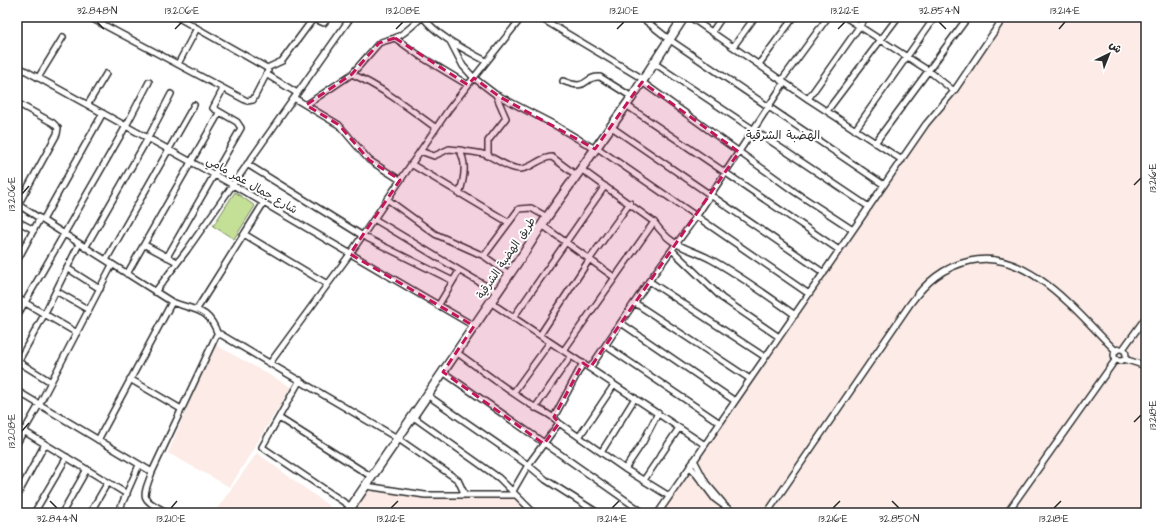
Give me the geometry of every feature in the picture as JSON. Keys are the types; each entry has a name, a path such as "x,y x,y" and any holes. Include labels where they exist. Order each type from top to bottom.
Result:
{"main road":[{"name":"طريق الهضبة الشرقية","path":"349,510 510,274 547,217 632,97 684,17"}],"street":[{"path":"89,17 223,89 251,102 268,71 267,68"},
{"path":"177,17 267,68"},
{"path":"267,68 282,61 311,18 325,23 329,17"},
{"path":"155,292 351,17"},
{"path":"306,106 352,74 379,43 384,40 396,38 422,17 428,24 450,41 486,61"},
{"path":"508,17 518,22"},
{"path":"270,363 363,236 436,128 486,61 522,17"},
{"path":"539,17 642,81 739,152 853,230"},
{"path":"641,17 670,40 884,185"},
{"path":"690,17 808,99 902,160"},
{"path":"712,32 722,17"},
{"path":"733,47 755,17"},
{"path":"759,64 794,17"},
{"path":"590,368 622,323 649,281 696,217 769,106 783,82 828,17"},
{"path":"845,17 929,71 954,91"},
{"path":"808,99 866,17"},
{"path":"827,111 898,17"},
{"path":"855,130 935,17"},
{"path":"875,143 898,109 929,71 968,17"},
{"path":"658,513 926,124 954,91 1004,17"},
{"path":"178,64 197,28"},
{"path":"38,78 63,37"},
{"path":"396,38 420,56 468,85"},
{"path":"450,41 463,66 474,78 495,94 595,148 809,294"},
{"path":"654,63 869,207"},
{"name":"شارع جمال عمر مامي","path":"17,66 233,184 263,204 474,326"},
{"path":"88,104 106,74"},
{"path":"266,74 297,92"},
{"path":"352,74 401,103 436,128"},
{"path":"563,81 576,86 582,85 594,77 600,76 632,97"},
{"path":"17,316 126,126 149,82"},
{"path":"168,257 213,174 241,128 237,122 213,108 223,89"},
{"path":"85,248 148,138 171,94"},
{"path":"488,156 488,141 506,118 495,94"},
{"path":"294,98 339,125 369,160 400,180"},
{"path":"17,102 54,122 58,128 58,134 18,204 155,292 172,302 197,309 208,316 214,323 218,335 181,409 152,472 144,494 144,497 148,502 168,513"},
{"path":"106,260 170,150 194,105"},
{"path":"626,105 725,174 840,250"},
{"path":"127,274 145,245 219,112"},
{"path":"17,261 103,113"},
{"path":"610,126 824,273"},
{"path":"420,151 434,156 449,149 459,150 488,156 509,166 521,169 528,167 544,157 552,157 605,186 654,222 663,235 722,298 779,337"},
{"path":"459,150 462,154 465,173 459,194"},
{"path":"247,164 363,236 453,282"},
{"path":"411,164 508,222"},
{"path":"513,318 605,186"},
{"path":"387,199 435,234 484,256 510,274"},
{"path":"540,335 589,260 630,203"},
{"path":"197,309 263,204"},
{"path":"484,256 519,209 527,207 547,217"},
{"path":"374,219 419,245 459,272 497,292"},
{"path":"17,221 34,230"},
{"path":"564,350 654,222"},
{"path":"542,225 614,277"},
{"path":"244,234 327,284"},
{"path":"52,382 18,361 44,315 79,244"},
{"path":"145,245 177,262"},
{"path":"674,247 712,260 795,315"},
{"path":"767,513 910,304 929,281 948,268 973,260 992,258 1018,266 1039,278 1116,351 1116,359 1007,513"},
{"path":"17,444 52,382 112,265"},
{"path":"67,268 100,289"},
{"path":"438,306 459,272"},
{"path":"649,281 765,357"},
{"path":"56,291 89,310"},
{"path":"17,298 77,333"},
{"path":"98,440 172,302"},
{"path":"490,302 705,445"},
{"path":"635,303 750,379"},
{"path":"1116,351 1123,350 1146,317"},
{"path":"622,323 735,401"},
{"path":"218,335 223,335 397,438 458,480 465,494"},
{"path":"513,393 550,342"},
{"path":"606,346 720,423"},
{"path":"1123,350 1126,356 1124,359"},
{"path":"456,352 535,408 554,417 559,423 625,469 669,496"},
{"path":"535,408 571,356"},
{"path":"1116,359 1124,359 1146,366"},
{"path":"554,417 583,363"},
{"path":"442,372 644,513"},
{"path":"130,379 181,409"},
{"path":"300,380 262,447 349,510"},
{"path":"579,437 614,385"},
{"path":"17,391 152,472"},
{"path":"427,395 528,465 546,480 598,513"},
{"path":"602,452 635,398"},
{"path":"625,469 643,442 658,413"},
{"path":"412,416 499,478 534,513"},
{"path":"278,418 372,477"},
{"path":"515,493 528,465 559,423"},
{"path":"17,427 127,494"},
{"path":"644,480 679,428"},
{"path":"17,496 45,444"},
{"path":"34,513 67,457"},
{"path":"694,460 706,483 729,509"},
{"path":"118,513 140,465"},
{"path":"690,466 715,499 734,513"},
{"path":"62,513 87,469"},
{"path":"90,513 108,482"},
{"path":"366,486 425,495 515,493"}],"highlighted area":[{"path":"395,38 468,85 474,78 500,97 595,149 642,82 739,152 590,368 583,363 554,417 559,423 544,444 443,372 474,326 350,254 400,180 369,160 339,125 306,105 352,74 379,43"}],"shaded area":[{"path":"1004,17 1146,17 1146,513 658,513 926,124 954,91"},
{"path":"214,344 291,387 230,487 168,453"},
{"path":"257,453 336,511 335,513 214,513"},
{"path":"366,486 425,495 516,495 534,513 347,513"}],"green space":[{"path":"235,192 255,206 234,239 213,226"}],"district":[{"name":"الهضبة الشرقية","path":"783,135"}]}
